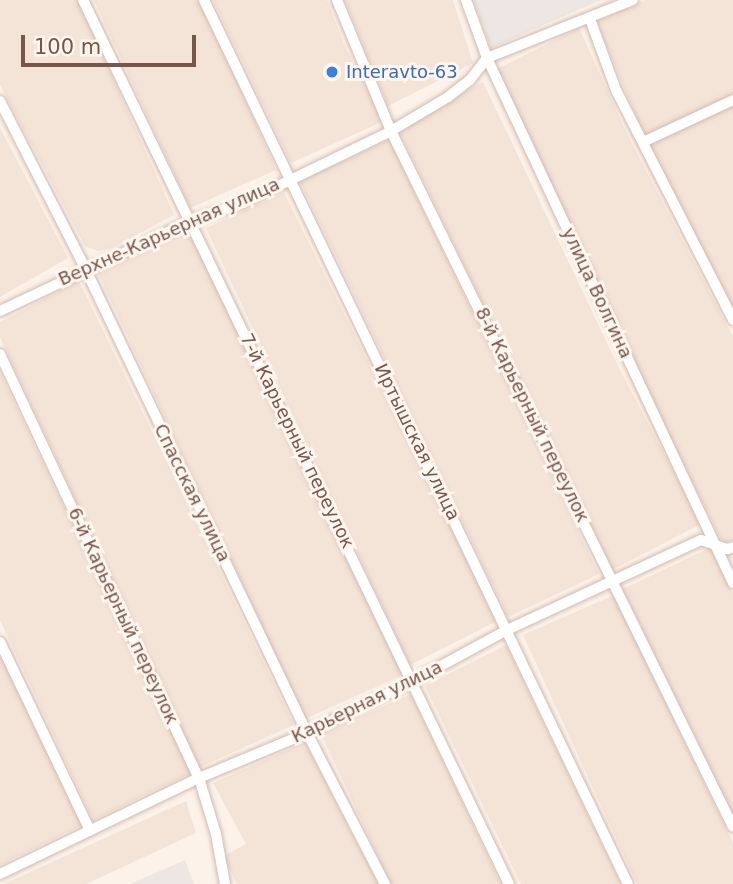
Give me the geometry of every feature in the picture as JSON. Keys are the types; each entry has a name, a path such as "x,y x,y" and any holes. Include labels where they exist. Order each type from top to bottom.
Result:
{"street":[{"name":"7-й Карьерный переулок","path":"83,0 509,884"},
{"name":"Иртышская улица","path":"204,0 628,884"},
{"name":"8-й Карьерный переулок","path":"337,0 391,131 614,579 733,827"},
{"name":"улица Волгина","path":"466,0 487,58 733,583"},
{"name":"Верхне-Карьерная улица","path":"0,311 85,268 191,220 243,203 291,177 391,131 449,97 470,80 487,58 633,0"},
{"path":"590,19 616,90 733,320"},
{"path":"643,142 733,100"},
{"name":"Спасская улица","path":"0,101 85,268 307,733 385,884"},
{"name":"6-й Карьерный переулок","path":"0,354 4,371 199,778 216,834 225,884"},
{"name":"Карьерная улица","path":"0,874 199,778 307,733 413,681 507,630 701,540 727,549 733,547"},
{"path":"0,642 90,831"}],"shaded area":[{"path":"0,0 78,0 174,215 110,249 98,251 85,246 0,85"},
{"path":"94,0 197,0 223,49 276,170 190,208"},
{"path":"213,0 327,0 345,47 384,121 291,163"},
{"path":"345,0 453,0 473,63 388,106"},
{"path":"473,0 601,0 491,48"},
{"path":"646,0 733,0 733,98 646,139 596,21"},
{"path":"579,28 627,134 733,337 733,540 723,543 653,404 497,69"},
{"path":"483,82 619,368 701,524 612,570 398,128"},
{"path":"733,102 733,312 647,142"},
{"path":"0,128 68,258 0,297"},
{"path":"389,140 599,574 508,617 300,181"},
{"path":"284,193 497,621 410,665 206,228"},
{"path":"187,227 402,675 305,719 98,273"},
{"path":"79,281 294,725 200,767 0,337 0,322"},
{"path":"0,373 191,773 93,820 0,620"},
{"path":"710,548 733,594 733,816 623,589"},
{"path":"614,595 733,843 733,884 637,884 523,635"},
{"path":"506,645 621,884 521,884 425,686"},
{"path":"0,654 82,825 0,865"},
{"path":"411,694 501,884 391,884 321,734"},
{"path":"305,742 378,884 237,884 223,856 246,844 213,783"},
{"path":"186,801 196,833 86,884 4,884"},
{"path":"185,860 194,884 130,884"}],"place":[{"name":"Interavto-63","path":"332,72"}]}
